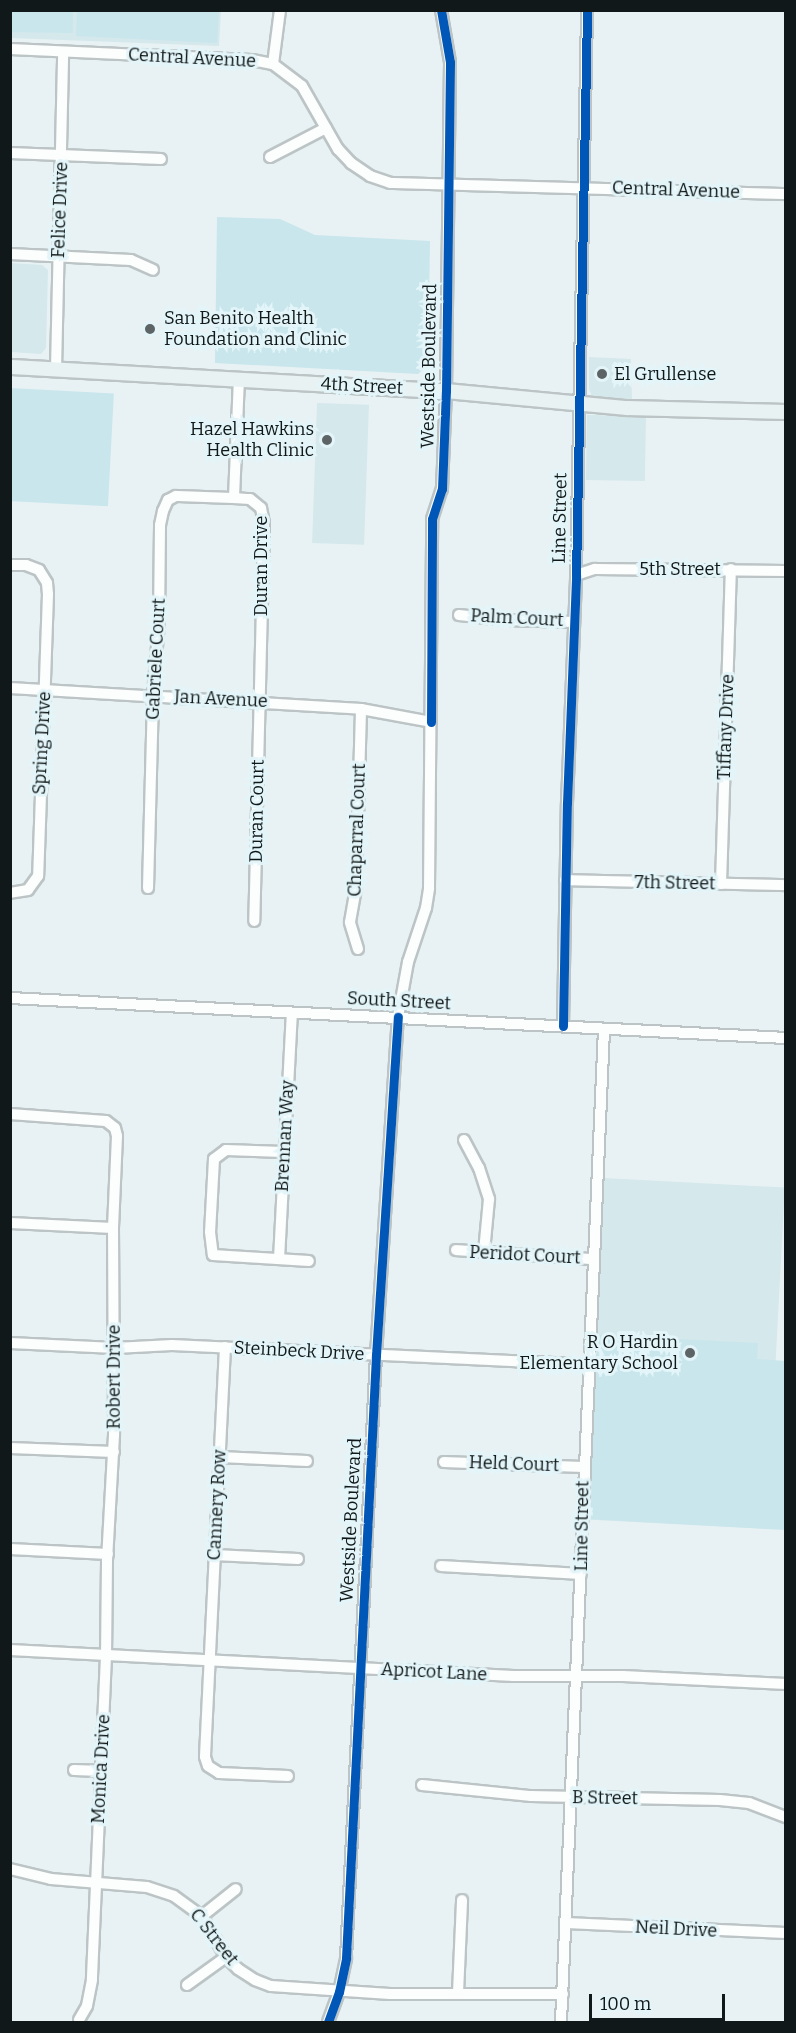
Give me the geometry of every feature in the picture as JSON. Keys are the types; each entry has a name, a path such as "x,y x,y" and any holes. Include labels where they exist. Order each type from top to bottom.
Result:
{"main road":[{"name":"4th Street","path":"10,367 446,391 627,408 786,412"}],"street":[{"path":"273,64 280,10"},
{"name":"Westside Boulevard","path":"328,2022 339,1992 346,1958 376,1355 398,1017 408,962 426,908 429,888 432,519 442,489 446,391 450,62 441,10"},
{"name":"Line Street","path":"563,1026 576,575 587,10"},
{"name":"Central Avenue","path":"10,49 252,60 273,64 302,86 345,158 370,176 398,184 786,194"},
{"name":"Felice Drive","path":"56,369 63,52"},
{"path":"270,157 326,128"},
{"path":"10,153 62,157 160,159"},
{"path":"10,254 131,260 153,270"},
{"name":"Duran Drive","path":"239,378 234,498 250,499 261,508 264,523 259,701"},
{"name":"Gabriele Court","path":"148,888 153,695 159,622 160,525 163,511 168,500 176,496 234,498"},
{"name":"Spring Drive","path":"10,565 34,567 44,575 48,594 45,689 42,703 38,876 28,890 10,893"},
{"name":"5th Street","path":"576,575 595,569 786,571"},
{"name":"Tiffany Drive","path":"721,884 731,569"},
{"name":"Palm Court","path":"459,615 506,620 574,622"},
{"name":"Jan Avenue","path":"10,688 259,701 361,709 431,722"},
{"name":"Duran Court","path":"254,921 259,701"},
{"name":"Chaparral Court","path":"358,949 350,922 356,889 361,709"},
{"name":"7th Street","path":"566,880 786,885"},
{"name":"South Street","path":"10,998 786,1038"},
{"name":"Brennan Way","path":"279,1259 292,1012"},
{"name":"Line Street","path":"561,2022 577,1676 583,1467 604,1029"},
{"name":"Robert Drive","path":"10,1114 88,1118 111,1123 117,1132 112,1228 115,1348 114,1452 108,1554 106,1656"},
{"path":"464,1140 479,1168 489,1199 484,1252"},
{"path":"283,1152 226,1150 214,1159 210,1232 213,1255 309,1261"},
{"path":"10,1223 112,1228"},
{"name":"Peridot Court","path":"456,1251 593,1259"},
{"name":"Steinbeck Drive","path":"10,1343 115,1348 172,1345 225,1347 588,1365"},
{"name":"Cannery Row","path":"225,1347 204,1757 208,1766 219,1773 288,1776"},
{"path":"10,1448 114,1452"},
{"path":"220,1457 307,1461"},
{"name":"Held Court","path":"444,1462 583,1467"},
{"path":"10,1549 108,1554"},
{"path":"214,1555 298,1559"},
{"path":"441,1566 581,1574"},
{"name":"Apricot Lane","path":"10,1650 360,1669 786,1684"},
{"name":"Monica Drive","path":"79,2020 91,1991 106,1656"},
{"path":"74,1770 100,1771"},
{"name":"B Street","path":"422,1785 498,1794 720,1800 749,1803 786,1817"},
{"name":"C Street","path":"10,1869 51,1879 126,1884 165,1892 187,1903 202,1916 226,1957 244,1974 263,1984 291,1989 339,1992 563,1994"},
{"path":"202,1916 236,1889"},
{"path":"458,1993 462,1900"},
{"name":"Neil Drive","path":"566,1923 786,1933"},
{"path":"187,1985 226,1957"}],"shaded area":[{"path":"11,10 73,11 73,33 11,32"},
{"path":"11,11 221,11 219,46 11,38"},
{"path":"77,11 219,11 217,43 76,36"},
{"path":"217,217 280,219 315,235 430,241 428,365 418,374 215,363"},
{"path":"11,263 42,265 48,270 46,348 41,354 11,352"},
{"path":"589,357 631,359 632,400 594,401 589,389"},
{"path":"10,388 114,393 108,506 10,501"},
{"path":"317,403 369,405 364,545 312,543"},
{"path":"587,415 646,416 645,481 586,480"},
{"name":"R O Hardin Elementary School","path":"604,1178 785,1187 767,1529 586,1520"},
{"path":"596,1335 758,1343 757,1359 785,1361 785,1530 589,1519"}],"cycle path":[{"path":"431,722 432,519 442,489 446,391 450,62 441,10"},
{"path":"563,1026 567,803 576,575 587,10"},
{"path":"328,2022 339,1992 346,1958 376,1355 398,1017"}],"place":[{"name":"San Benito Health Foundation and Clinic","path":"150,329"},
{"name":"El Grullense","path":"602,374"},
{"name":"Hazel Hawkins Health Clinic","path":"327,440"},
{"name":"R O Hardin Elementary School","path":"690,1353"}]}
